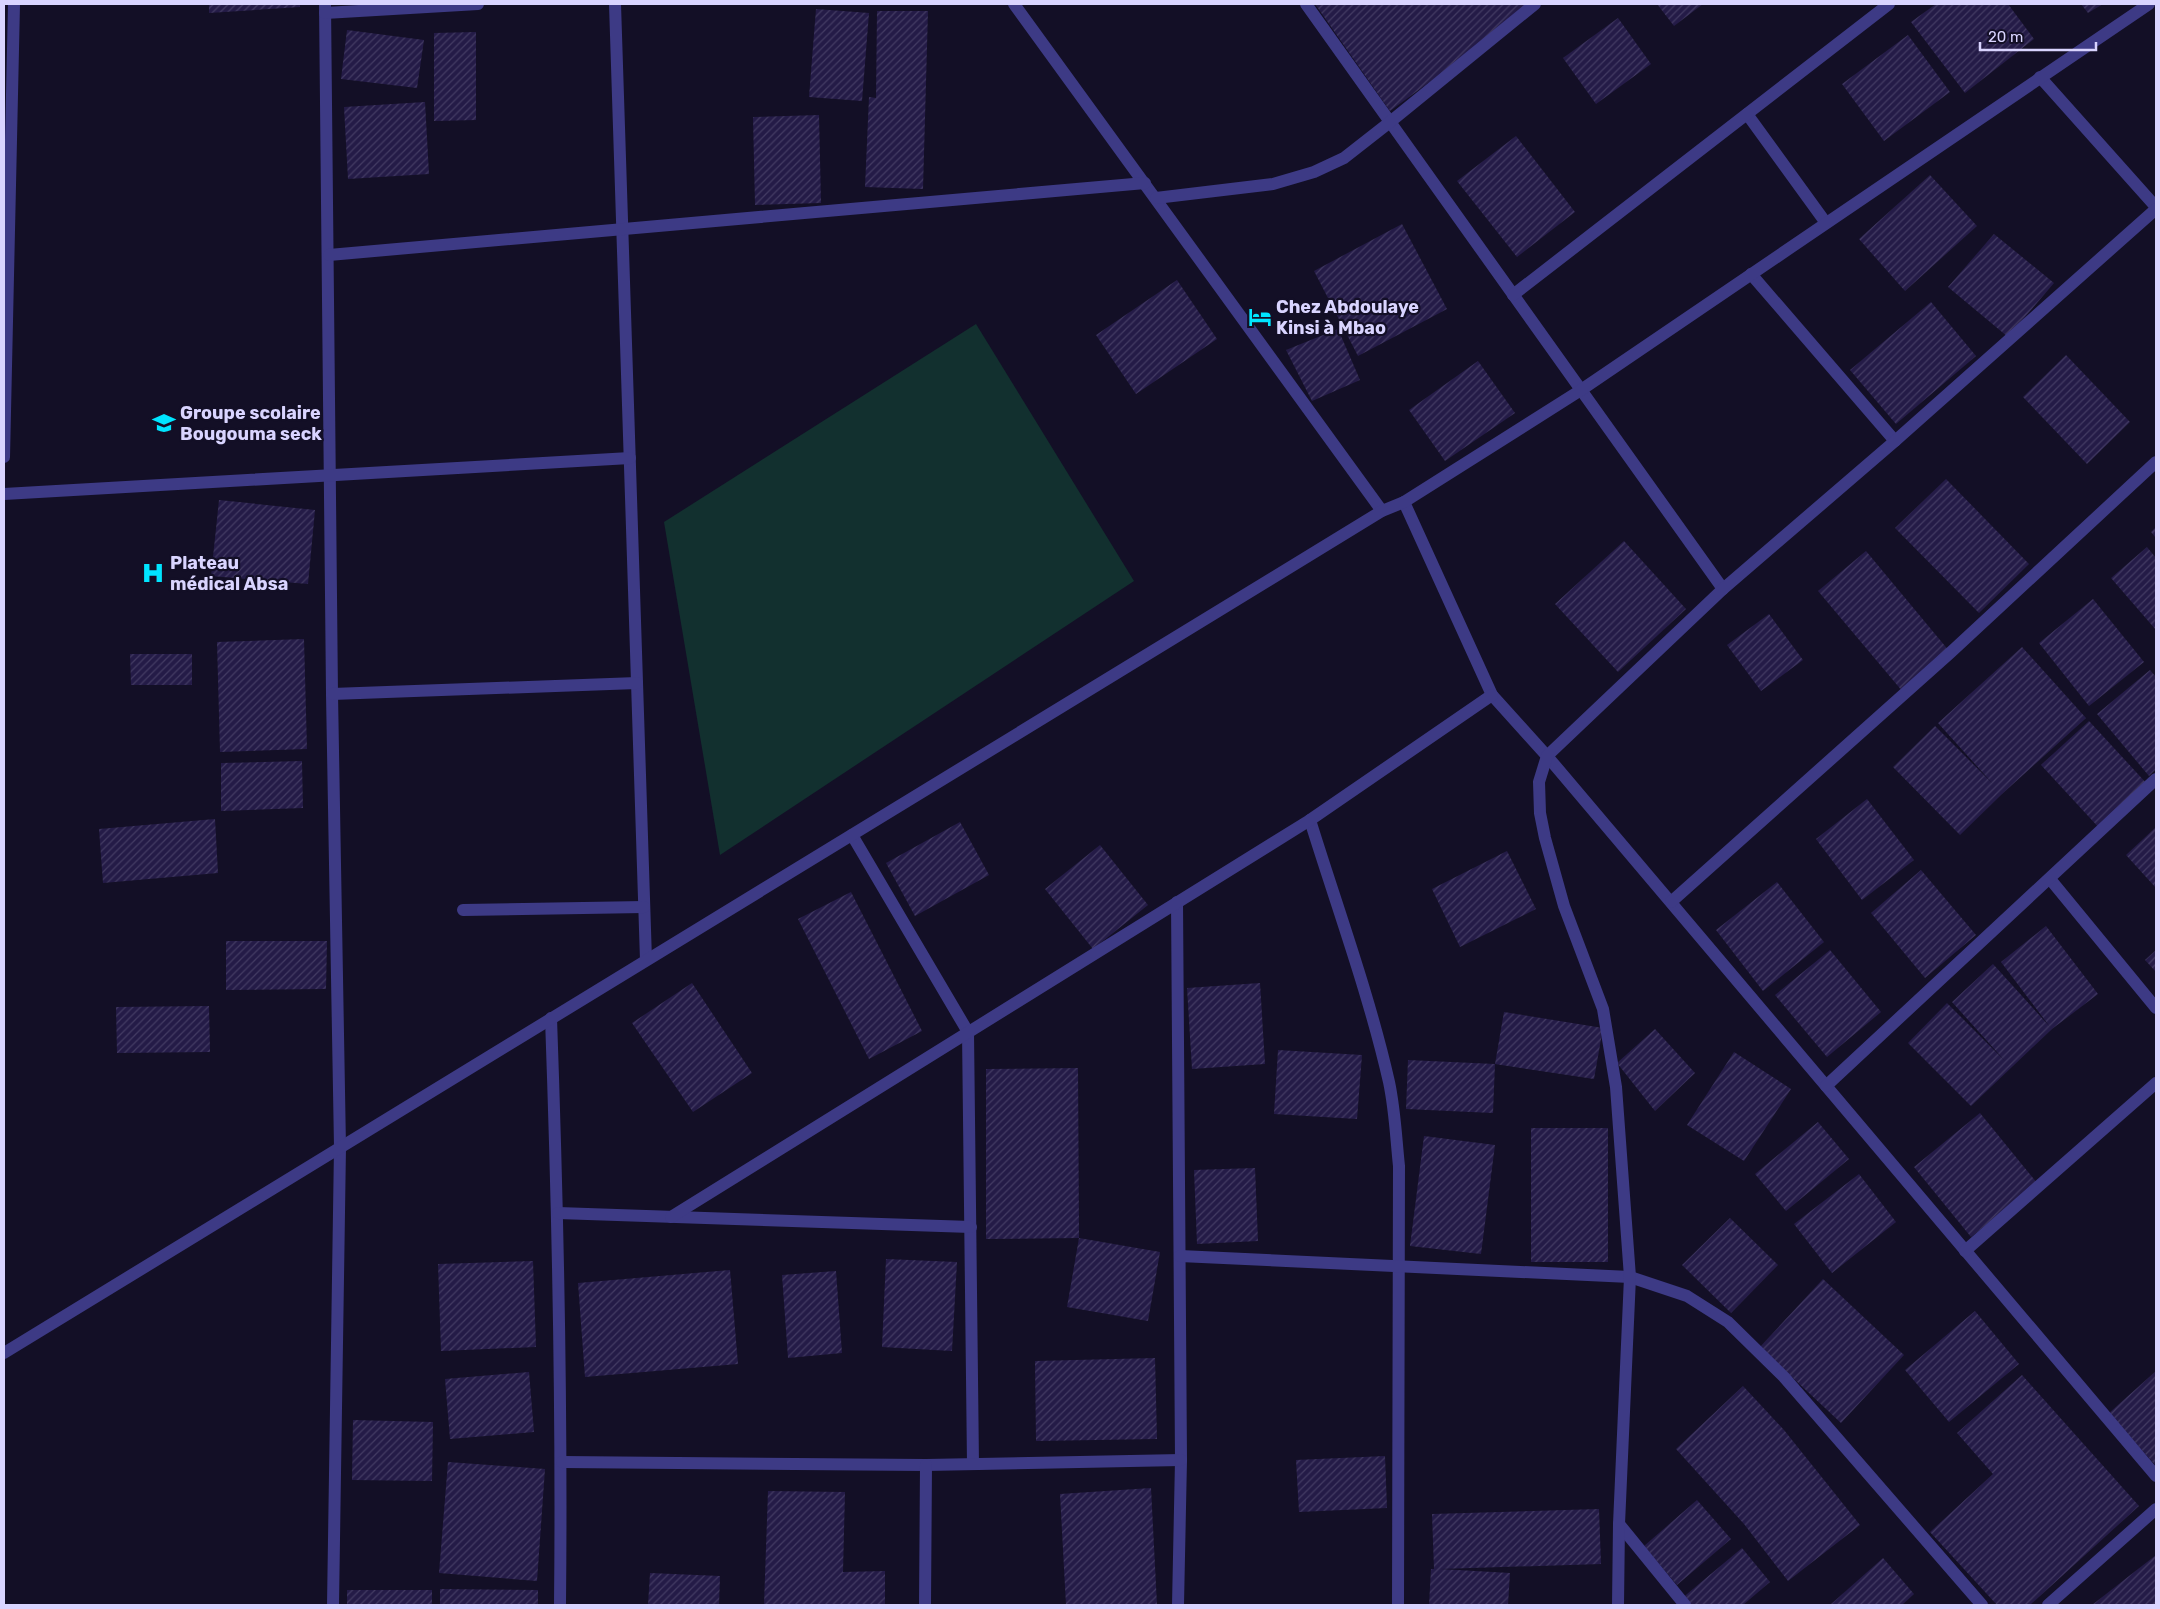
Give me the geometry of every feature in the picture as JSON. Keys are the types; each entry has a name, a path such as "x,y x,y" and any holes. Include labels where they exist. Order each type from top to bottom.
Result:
{"street":[{"path":"4,457 14,4"},
{"path":"333,1605 340,1147 332,694 325,8 478,4"},
{"path":"615,4 646,960"},
{"path":"1014,4 1382,511"},
{"path":"1306,4 1723,590"},
{"path":"1156,198 1272,184 1314,172 1344,158 1535,4"},
{"path":"1513,295 1889,4"},
{"path":"4,1353 1382,511 1404,502 1581,390 2149,4"},
{"path":"1618,1605 1619,1524 1630,1277 1616,1087 1603,1009 1564,906 1540,813 1539,782 1547,756 1723,590 1895,442 2156,208 2040,77"},
{"path":"1747,114 1826,224"},
{"path":"329,255 1145,183"},
{"path":"1751,274 1895,442"},
{"path":"4,494 630,458"},
{"path":"1671,902 1950,653 2156,462"},
{"path":"1404,502 1492,695 1547,756 2156,1476"},
{"path":"332,694 637,683"},
{"path":"671,1217 1310,820 1492,695"},
{"path":"1826,1086 2156,779"},
{"path":"1310,820 1375,1030 1389,1084 1399,1166 1398,1605"},
{"path":"852,835 968,1032 973,1464"},
{"path":"2050,879 2156,1008"},
{"path":"1178,902 1181,1460 1178,1605"},
{"path":"463,910 644,908"},
{"path":"552,1018 558,1213 562,1462 560,1605"},
{"path":"1965,1251 2156,1082"},
{"path":"558,1213 971,1227"},
{"path":"1180,1256 1630,1277 1687,1296 1728,1322 1784,1377 1982,1605"},
{"path":"562,1462 926,1465 1181,1460"},
{"path":"925,1605 926,1465"},
{"path":"2048,1605 2156,1509"},
{"path":"1619,1524 1685,1605"}],"green space":[{"path":"976,324 1134,581 720,855 664,522"}],"building":[{"path":"209,4 300,4 300,7 209,13"},
{"path":"1315,4 1528,4 1472,51 1390,111"},
{"path":"1657,4 1703,4 1674,26"},
{"path":"1936,4 2008,4 2034,39 1965,93 1911,22"},
{"path":"2081,4 2103,4 2088,13"},
{"path":"816,9 869,13 862,101 809,97"},
{"path":"877,11 928,11 923,189 865,187 869,97 876,98"},
{"path":"1618,18 1651,64 1596,104 1563,58"},
{"path":"347,30 424,40 417,88 341,79"},
{"path":"476,32 476,120 434,121 434,33"},
{"path":"1908,35 1950,92 1884,141 1842,84"},
{"path":"425,102 429,174 348,179 344,107"},
{"path":"819,115 821,203 755,205 753,117"},
{"path":"1516,136 1575,212 1517,257 1457,181"},
{"path":"1930,175 1977,226 1905,291 1859,239"},
{"path":"1402,224 1447,309 1358,356 1314,271"},
{"path":"1994,234 2054,283 2008,337 1948,287"},
{"path":"1177,280 1217,339 1136,394 1096,335"},
{"path":"1931,302 1976,356 1896,424 1850,370"},
{"path":"1338,329 1360,380 1312,401 1286,350"},
{"path":"2066,355 2130,422 2087,464 2023,397"},
{"path":"1478,361 1515,413 1445,461 1409,410"},
{"path":"1946,479 2029,564 1979,613 1895,528"},
{"path":"219,500 315,510 308,584 211,576"},
{"path":"2156,527 2156,538 2151,532"},
{"path":"1624,541 1686,609 1618,672 1555,604"},
{"path":"2147,547 2156,558 2156,630 2111,578"},
{"path":"1866,551 1950,652 1903,692 1818,591"},
{"path":"2093,599 2144,662 2089,706 2039,643"},
{"path":"1769,614 1803,660 1761,691 1727,645"},
{"path":"304,639 307,749 220,752 217,642"},
{"path":"2022,647 2086,718 1960,835 1893,767 1935,726 1993,784 1938,723"},
{"path":"130,654 192,654 192,685 131,685"},
{"path":"2150,670 2156,677 2156,769 2149,776 2097,714"},
{"path":"2089,721 2148,785 2101,830 2041,765"},
{"path":"302,761 303,808 221,811 221,763"},
{"path":"1867,799 1914,860 1862,900 1816,839"},
{"path":"215,819 218,873 103,883 99,829"},
{"path":"960,822 989,875 915,916 886,863"},
{"path":"2156,827 2156,888 2126,855"},
{"path":"1100,845 1148,905 1093,949 1045,889"},
{"path":"1507,851 1536,909 1460,947 1432,889"},
{"path":"1921,870 1976,935 1925,978 1871,913"},
{"path":"1777,882 1824,942 1763,991 1716,930"},
{"path":"851,892 922,1031 869,1059 798,919"},
{"path":"2046,926 2098,994 2052,1029 1971,1106 1908,1043 1947,1003 2005,1061 1952,1002 1993,964 2050,1027 2001,962"},
{"path":"226,941 327,941 326,989 226,990"},
{"path":"1830,950 1881,1012 1827,1057 1775,995"},
{"path":"2156,950 2156,972 2145,960"},
{"path":"692,983 752,1073 693,1112 632,1023"},
{"path":"1260,983 1265,1064 1192,1069 1187,988"},
{"path":"209,1006 210,1052 117,1053 116,1007"},
{"path":"1504,1012 1603,1028 1594,1079 1495,1064"},
{"path":"1655,1029 1695,1073 1655,1111 1617,1063"},
{"path":"1278,1050 1362,1055 1357,1119 1274,1114"},
{"path":"1734,1052 1791,1089 1744,1161 1687,1125"},
{"path":"1408,1060 1495,1064 1493,1113 1406,1109"},
{"path":"1078,1068 1079,1238 986,1239 986,1069"},
{"path":"1980,1113 2037,1183 1971,1237 1914,1167"},
{"path":"1818,1122 1849,1159 1786,1211 1755,1174"},
{"path":"1531,1128 1608,1128 1608,1262 1531,1262"},
{"path":"1424,1136 1495,1145 1481,1254 1410,1246"},
{"path":"1255,1168 1258,1241 1197,1244 1194,1170"},
{"path":"1859,1174 1896,1222 1832,1273 1794,1224"},
{"path":"1730,1218 1778,1265 1731,1313 1682,1265"},
{"path":"1079,1238 1160,1252 1148,1321 1067,1307"},
{"path":"886,1259 957,1262 952,1351 882,1347"},
{"path":"533,1261 536,1347 441,1351 438,1264"},
{"path":"730,1270 738,1364 585,1377 578,1283"},
{"path":"836,1271 842,1353 788,1358 782,1275"},
{"path":"1823,1279 1904,1355 1841,1423 1760,1347"},
{"path":"1975,1311 2019,1364 1949,1422 1905,1370"},
{"path":"1155,1358 1157,1439 1036,1441 1035,1361"},
{"path":"2156,1371 2156,1466 2109,1413"},
{"path":"529,1372 534,1432 450,1439 445,1379"},
{"path":"2022,1375 2139,1506 2030,1605 1997,1605 1930,1532 1993,1474 1957,1433"},
{"path":"1743,1386 1784,1430 1860,1525 1788,1581 1744,1524 1676,1449"},
{"path":"353,1420 433,1422 432,1481 352,1480"},
{"path":"1385,1456 1387,1508 1299,1512 1296,1460"},
{"path":"448,1462 545,1469 537,1581 439,1573"},
{"path":"1151,1488 1157,1605 1066,1605 1060,1494"},
{"path":"768,1491 845,1492 843,1572 885,1571 885,1605 764,1605"},
{"path":"1697,1500 1731,1539 1677,1585 1644,1546"},
{"path":"1599,1509 1601,1564 1440,1569 1510,1573 1508,1605 1429,1605 1431,1569 1434,1569 1432,1514"},
{"path":"1742,1548 1770,1582 1743,1605 1687,1605 1681,1599"},
{"path":"2156,1555 2156,1605 2092,1605"},
{"path":"1883,1558 1914,1594 1902,1605 1830,1605"},
{"path":"650,1573 720,1576 719,1605 648,1605"},
{"path":"440,1589 538,1590 538,1605 440,1605"},
{"path":"347,1590 432,1590 432,1605 347,1605"}],"place":[{"name":"Chez Abdoulaye Kinsi à Mbao","path":"1260,317"},
{"name":"Groupe scolaire Bougouma seck","path":"164,423"},
{"name":"Plateau médical Absa","path":"153,573"}]}
